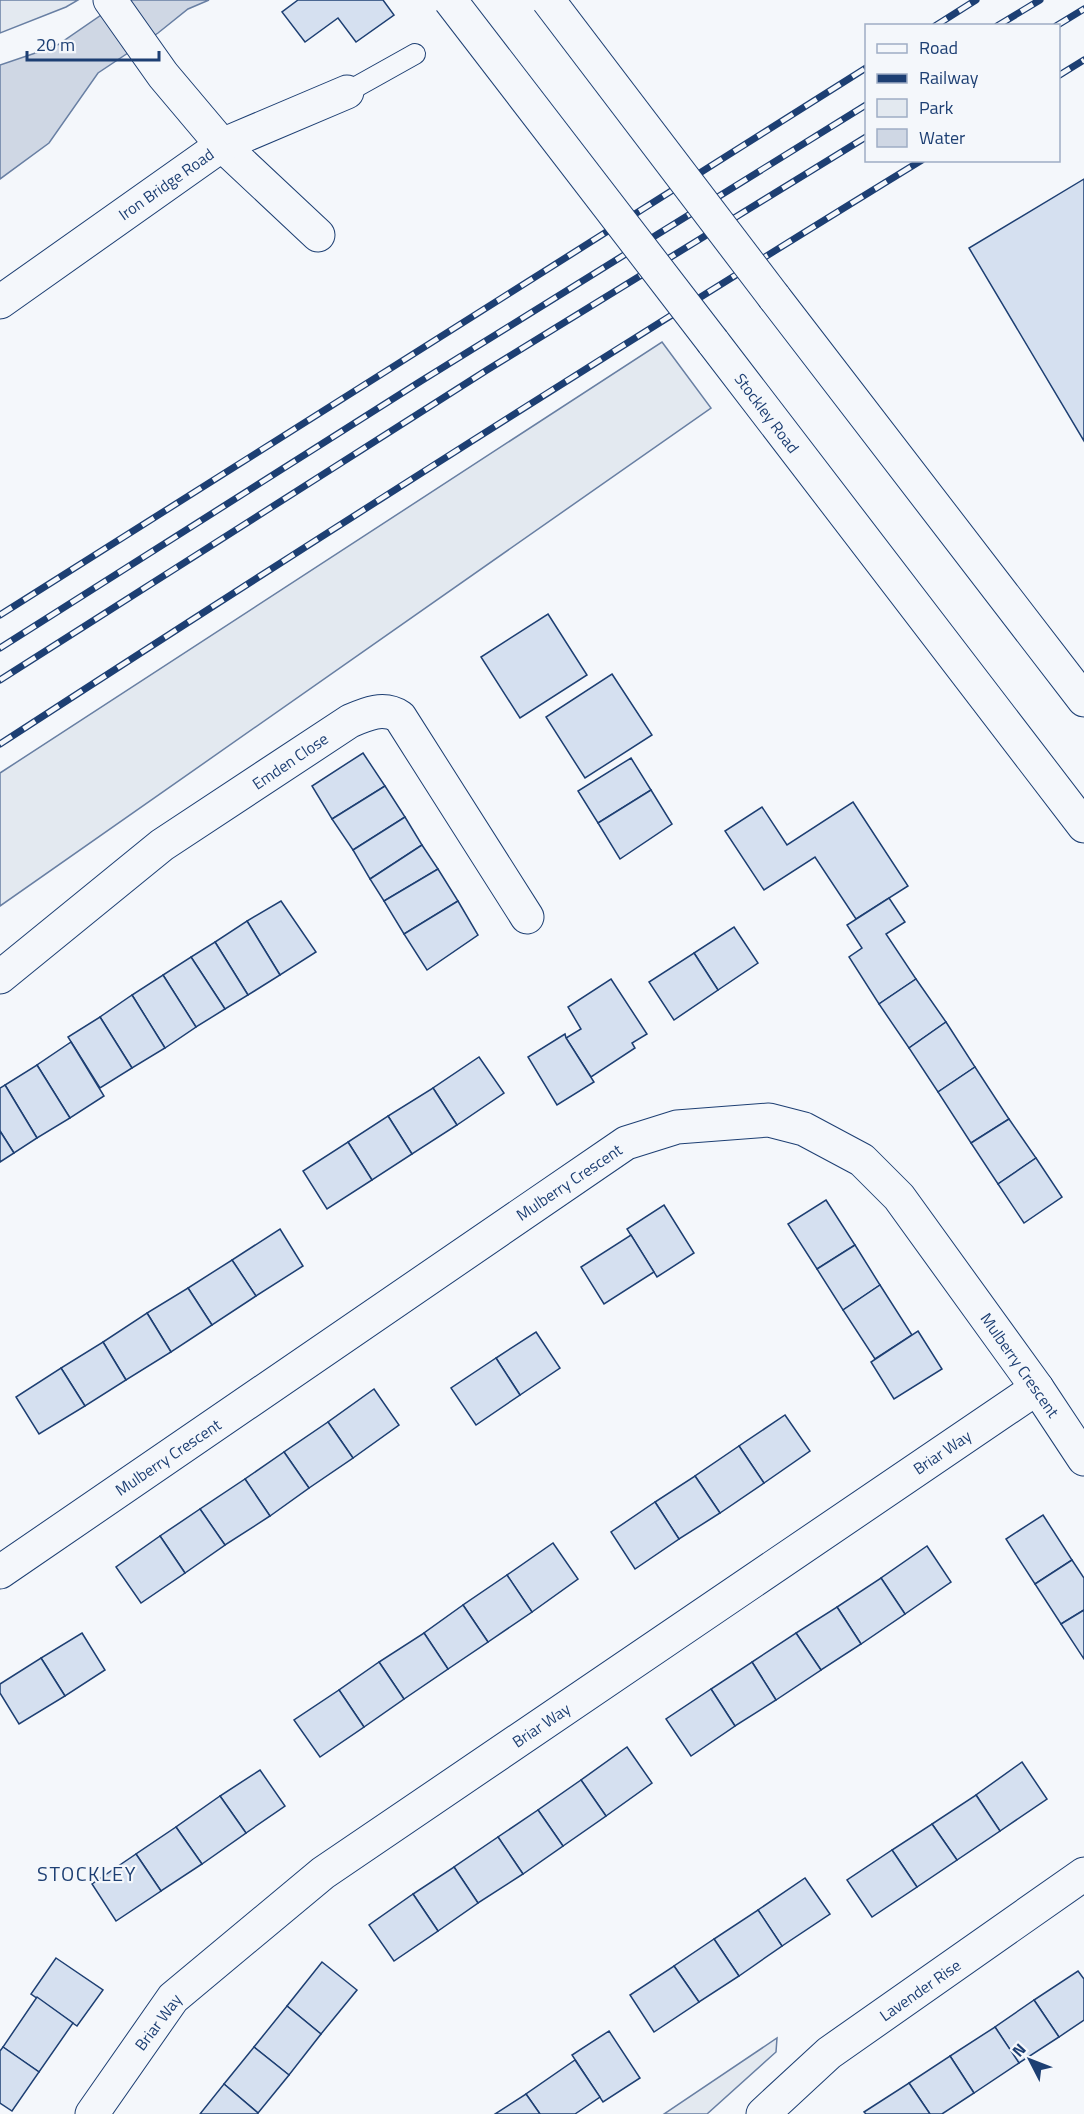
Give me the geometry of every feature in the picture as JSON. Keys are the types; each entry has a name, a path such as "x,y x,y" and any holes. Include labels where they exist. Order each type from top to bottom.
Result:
{"street":[{"path":"110,0 163,75 222,145 318,235"},
{"name":"Stockley Road","path":"450,0 1084,826"},
{"path":"548,0 1084,700"},
{"name":"Iron Bridge Road","path":"0,302 222,145 347,92"},
{"name":"Emden Close","path":"0,977 162,845 350,721 377,712 395,714 400,717 527,917"},
{"name":"Mulberry Crescent","path":"0,1572 626,1143 677,1127 769,1120 804,1129 862,1160 899,1197 1037,1388 1084,1459"},
{"name":"Briar Way","path":"92,2114 173,1998 323,1873 1037,1388"},
{"name":"Lavender Rise","path":"763,2114 829,2053 1084,1874"}],"lane":[{"path":"347,92 415,54"}],"green space":[{"path":"0,0 78,0 0,33"},
{"path":"662,342 711,408 0,906 0,773"},
{"path":"777,2038 776,2052 707,2114 664,2114"}],"water":[{"path":"123,0 209,0 188,9 158,33 98,73 49,143 0,179 0,65 56,46"}],"building":[{"path":"298,0 383,0 394,15 356,42 338,18 305,42 282,12"},
{"path":"1084,179 1084,441 969,248"},
{"path":"548,614 587,675 520,718 481,657"},
{"path":"612,674 652,735 585,778 546,717"},
{"path":"363,753 385,786 332,819 312,786"},
{"path":"631,758 651,790 598,823 578,791"},
{"path":"385,786 405,817 353,850 332,819"},
{"path":"651,790 672,824 620,859 598,823"},
{"path":"853,802 908,886 856,919 815,857 764,890 725,831 762,807 787,845"},
{"path":"405,817 422,845 370,879 353,850"},
{"path":"422,845 438,869 384,901 370,879"},
{"path":"438,869 458,901 404,934 384,901"},
{"path":"889,898 905,922 886,934 916,979 879,1004 849,957 862,948 847,925"},
{"path":"281,901 316,952 280,975 247,921"},
{"path":"458,901 478,935 427,970 404,934"},
{"path":"247,921 280,975 248,995 215,942"},
{"path":"734,927 758,963 718,990 694,953"},
{"path":"215,942 248,995 225,1009 191,957"},
{"path":"694,953 718,990 674,1020 649,982"},
{"path":"191,957 225,1009 196,1027 163,975"},
{"path":"163,975 196,1027 165,1048 132,995"},
{"path":"611,979 647,1034 632,1043 635,1048 591,1077 566,1038 581,1029 568,1007"},
{"path":"916,979 946,1022 909,1048 879,1004"},
{"path":"132,995 165,1048 132,1068 100,1017"},
{"path":"100,1017 132,1068 100,1088 68,1037"},
{"path":"946,1022 975,1067 938,1092 909,1048"},
{"path":"565,1034 594,1082 557,1105 528,1057"},
{"path":"71,1042 104,1096 70,1118 37,1065"},
{"path":"479,1057 504,1093 457,1125 433,1088"},
{"path":"37,1065 70,1118 37,1138 5,1085"},
{"path":"975,1067 1009,1119 971,1143 938,1092"},
{"path":"5,1085 37,1138 14,1153 0,1131 0,1088"},
{"path":"433,1088 457,1125 412,1154 388,1116"},
{"path":"388,1116 412,1154 372,1180 348,1142"},
{"path":"1009,1119 1036,1158 998,1184 971,1143"},
{"path":"0,1131 14,1153 0,1162"},
{"path":"348,1142 372,1180 327,1209 303,1171"},
{"path":"1036,1158 1062,1197 1024,1223 998,1184"},
{"path":"826,1200 855,1245 817,1269 788,1224"},
{"path":"664,1205 694,1253 657,1277 627,1229"},
{"path":"280,1229 303,1266 256,1296 232,1260"},
{"path":"631,1235 654,1272 604,1304 581,1267"},
{"path":"855,1245 880,1285 843,1310 817,1269"},
{"path":"232,1260 256,1296 212,1325 188,1288"},
{"path":"880,1285 912,1335 875,1359 843,1310"},
{"path":"188,1288 212,1325 171,1352 147,1313"},
{"path":"147,1313 171,1352 126,1380 103,1342"},
{"path":"918,1331 942,1369 894,1399 871,1362"},
{"path":"536,1332 560,1368 520,1395 496,1358"},
{"path":"103,1342 126,1380 85,1406 61,1368"},
{"path":"496,1358 520,1395 476,1425 451,1388"},
{"path":"61,1368 85,1406 39,1434 16,1397"},
{"path":"374,1389 399,1425 353,1458 328,1422"},
{"path":"785,1415 810,1451 764,1483 739,1446"},
{"path":"328,1422 353,1458 309,1488 284,1452"},
{"path":"739,1446 764,1483 720,1513 695,1476"},
{"path":"284,1452 309,1488 270,1516 245,1479"},
{"path":"695,1476 720,1513 679,1539 655,1502"},
{"path":"245,1479 270,1516 225,1545 200,1509"},
{"path":"655,1502 679,1539 635,1569 611,1532"},
{"path":"200,1509 225,1545 185,1573 160,1536"},
{"path":"1043,1515 1072,1560 1035,1584 1006,1539"},
{"path":"160,1536 185,1573 141,1603 116,1567"},
{"path":"553,1543 578,1579 532,1612 507,1575"},
{"path":"927,1546 951,1582 905,1614 881,1578"},
{"path":"1072,1560 1084,1578 1084,1610 1061,1624 1035,1584"},
{"path":"507,1575 532,1612 488,1642 463,1605"},
{"path":"881,1578 905,1614 861,1644 837,1607"},
{"path":"463,1605 488,1642 448,1669 424,1633"},
{"path":"837,1607 861,1644 821,1670 796,1633"},
{"path":"1084,1610 1084,1659 1061,1624"},
{"path":"82,1633 105,1670 65,1696 41,1658"},
{"path":"424,1633 448,1669 404,1699 379,1662"},
{"path":"796,1633 821,1670 776,1700 752,1662"},
{"path":"41,1658 65,1696 19,1724 0,1693 0,1684"},
{"path":"379,1662 404,1699 364,1727 339,1690"},
{"path":"752,1662 776,1700 735,1726 711,1689"},
{"path":"711,1689 735,1726 691,1756 666,1719"},
{"path":"339,1690 364,1727 320,1757 294,1720"},
{"path":"627,1747 652,1783 606,1816 581,1780"},
{"path":"1022,1762 1047,1799 1000,1831 976,1795"},
{"path":"260,1770 285,1806 246,1833 220,1796"},
{"path":"581,1780 606,1816 563,1846 538,1810"},
{"path":"976,1795 1000,1831 957,1860 932,1824"},
{"path":"220,1796 246,1833 202,1864 176,1827"},
{"path":"538,1810 563,1846 523,1874 498,1837"},
{"path":"932,1824 957,1860 917,1887 892,1850"},
{"path":"176,1827 202,1864 161,1891 136,1854"},
{"path":"498,1837 523,1874 478,1903 454,1867"},
{"path":"892,1850 917,1887 872,1917 847,1880"},
{"path":"136,1854 161,1891 116,1921 92,1884"},
{"path":"454,1867 478,1903 438,1931 413,1894"},
{"path":"805,1878 830,1914 782,1946 758,1910"},
{"path":"413,1894 438,1931 394,1961 369,1925"},
{"path":"758,1910 782,1946 739,1976 714,1939"},
{"path":"714,1939 739,1976 699,2002 674,1966"},
{"path":"56,1958 103,1990 77,2026 31,1994"},
{"path":"322,1962 357,1990 321,2034 287,2006"},
{"path":"674,1966 699,2002 654,2032 630,1995"},
{"path":"1078,1971 1084,1979 1084,2020 1059,2037 1034,2000"},
{"path":"37,1997 73,2023 39,2072 3,2047"},
{"path":"1034,2000 1059,2037 1019,2063 995,2027"},
{"path":"287,2006 321,2034 289,2075 254,2047"},
{"path":"995,2027 1019,2063 974,2093 950,2056"},
{"path":"609,2031 640,2078 603,2102 572,2055"},
{"path":"3,2047 39,2072 12,2111 0,2103 0,2051"},
{"path":"254,2047 289,2075 258,2113 224,2084"},
{"path":"950,2056 974,2093 942,2114 930,2114 909,2083"},
{"path":"575,2060 600,2097 575,2114 540,2114 526,2094"},
{"path":"909,2083 930,2114 866,2114 864,2112"},
{"path":"224,2084 258,2113 200,2114"},
{"path":"526,2094 540,2114 495,2114"}],"railway":[{"path":"938,24 976,0"},
{"path":"1000,24 1040,0"},
{"path":"1059,24 1084,9"},
{"path":"1060,75 1084,60"},
{"path":"0,615 865,69"},
{"path":"0,648 421,381 865,106"},
{"path":"0,680 487,370 865,138"},
{"path":"0,744 459,449 919,162"}],"district":[{"name":"STOCKLEY","path":"87,1874"}]}
